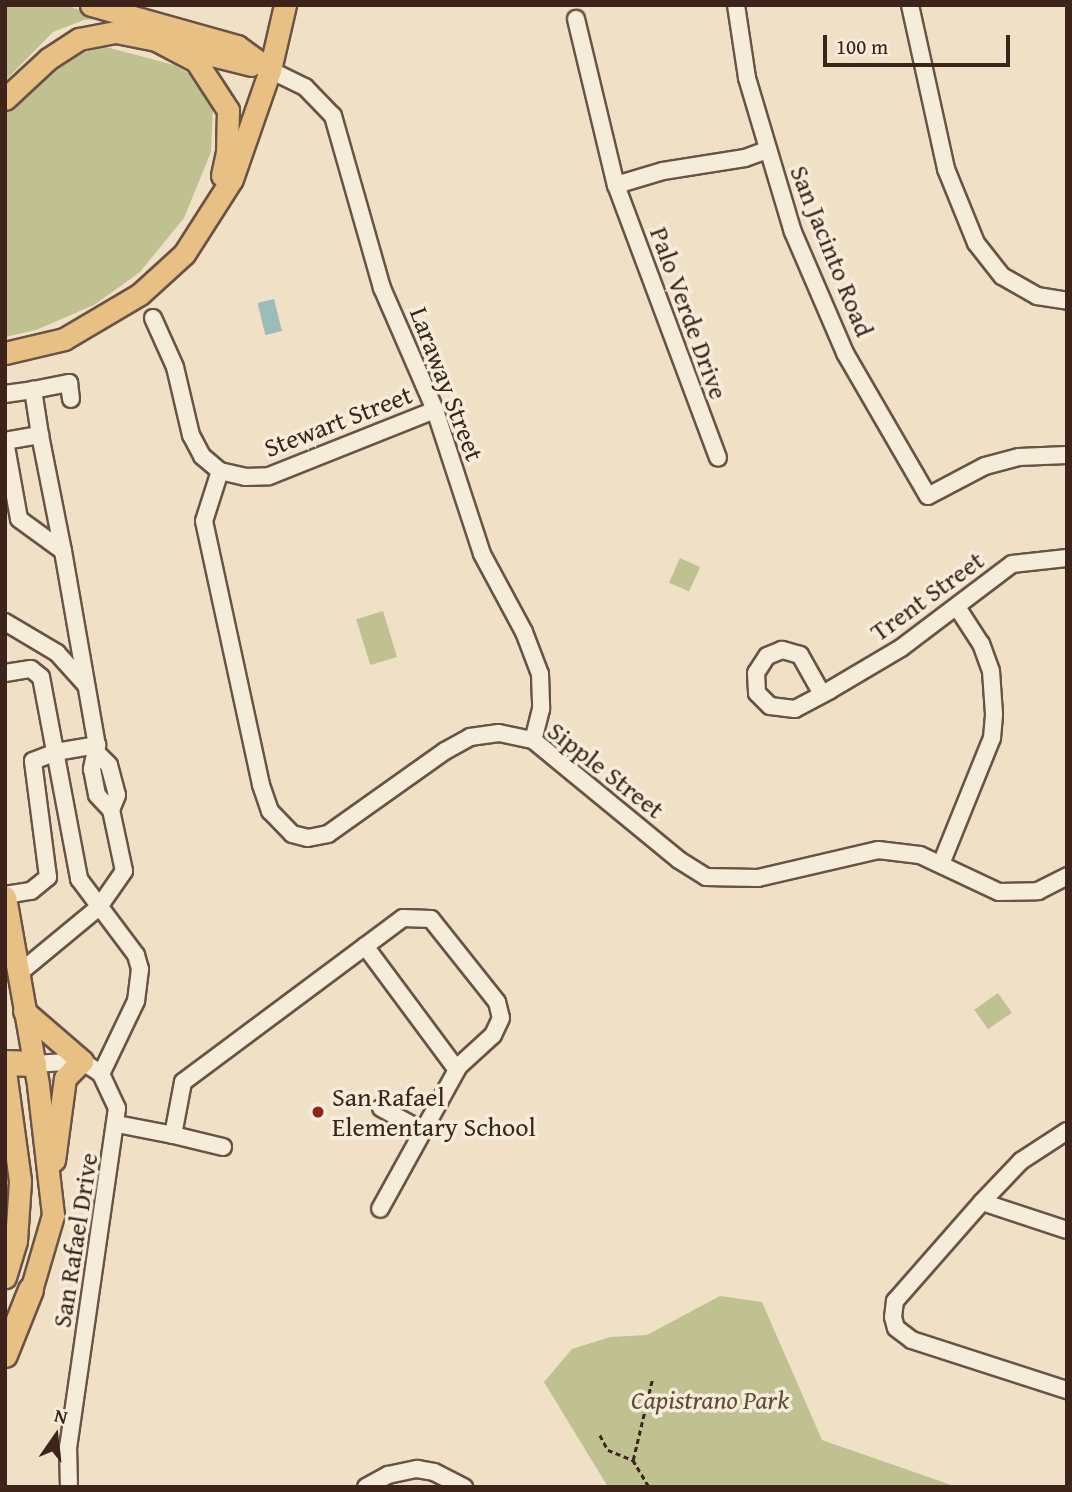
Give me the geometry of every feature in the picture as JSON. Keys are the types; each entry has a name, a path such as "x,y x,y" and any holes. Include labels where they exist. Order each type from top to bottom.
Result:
{"highway":[{"path":"5,1062 34,1064"},
{"path":"5,1355 32,1290"}],"main road":[{"path":"91,5 237,46 270,70"},
{"path":"5,353 64,339 140,294 184,254 212,215 232,179 270,70 285,5"},
{"path":"5,99 48,59 79,39 116,32 270,70"},
{"path":"156,40 196,61 228,110 228,152 212,215"},
{"path":"5,896 34,1064 51,1180 53,1214 32,1290 5,1333"},
{"path":"24,1011 46,1035 82,1061 65,1078 51,1180"},
{"path":"5,1071 20,1181 16,1241 5,1277"}],"street":[{"name":"San Jacinto Road","path":"736,5 747,78 766,150 793,232 845,353 928,496 985,466 1019,457 1067,455"},
{"path":"910,5 946,169 976,243 1002,276 1037,296 1067,301"},
{"name":"Palo Verde Drive","path":"576,19 616,185 718,458"},
{"name":"Laraway Street","path":"270,70 305,87 333,116 382,288 435,410 482,555 524,632 540,674 541,709 533,740"},
{"path":"616,185 663,172 735,161 766,150"},
{"path":"153,318 175,367 191,435 202,456 220,471"},
{"path":"5,394 69,383 71,399"},
{"path":"18,974 99,907 124,871 111,810 97,795 92,769 98,749 85,684 83,650 33,390"},
{"name":"Stewart Street","path":"220,471 245,477 269,476 435,410"},
{"path":"40,435 5,441 19,519 63,551"},
{"name":"Sipple Street","path":"220,471 204,521 261,785 279,825 308,838 328,834 385,790 470,737 499,733 533,740 679,860 706,877 758,878 878,850 920,855 999,892 1038,891 1067,876"},
{"name":"Trent Street","path":"822,694 901,648 1013,564 1067,558"},
{"path":"941,864 992,738 994,714 991,671 981,644 957,607"},
{"path":"5,622 57,653 85,684"},
{"path":"5,673 31,669 41,677 74,862 99,907 136,955 141,969 136,1001 101,1074 82,1061 34,1064"},
{"path":"5,896 31,891 48,877 33,761 56,752 98,749"},
{"path":"173,1135 183,1082 403,918 431,919 496,1002 501,1018 497,1030 457,1070 380,1209"},
{"path":"365,946 457,1070"},
{"name":"San Rafael Drive","path":"69,1487 68,1446 117,1124 113,1092 101,1074"},
{"path":"381,1108 423,1131"},
{"path":"117,1124 223,1147"},
{"path":"1067,1131 1021,1161 895,1301 896,1328 912,1340 1067,1390"},
{"path":"982,1202 1067,1230"},
{"path":"366,1487 388,1475 417,1469 434,1472 464,1487"}],"path":[{"path":"633,1460 652,1380"},
{"path":"600,1435 608,1450 633,1460 649,1487"}],"green space":[{"path":"5,5 64,5 107,18 84,20 53,32 5,81"},
{"path":"106,47 174,65 191,75 213,108 211,152 184,218 140,272 94,305 36,330 5,337 5,114 73,55"},
{"path":"680,558 700,567 689,592 669,583"},
{"path":"383,611 397,657 370,665 356,619"},
{"path":"998,993 1012,1013 988,1029 974,1010"},
{"name":"Capistrano Park","path":"720,1296 762,1302 822,1440 957,1487 608,1487 544,1382 572,1349 610,1337 647,1335"}],"water":[{"path":"274,299 282,331 265,335 258,303"}],"place":[{"name":"San Rafael Elementary School","path":"318,1112"}]}
